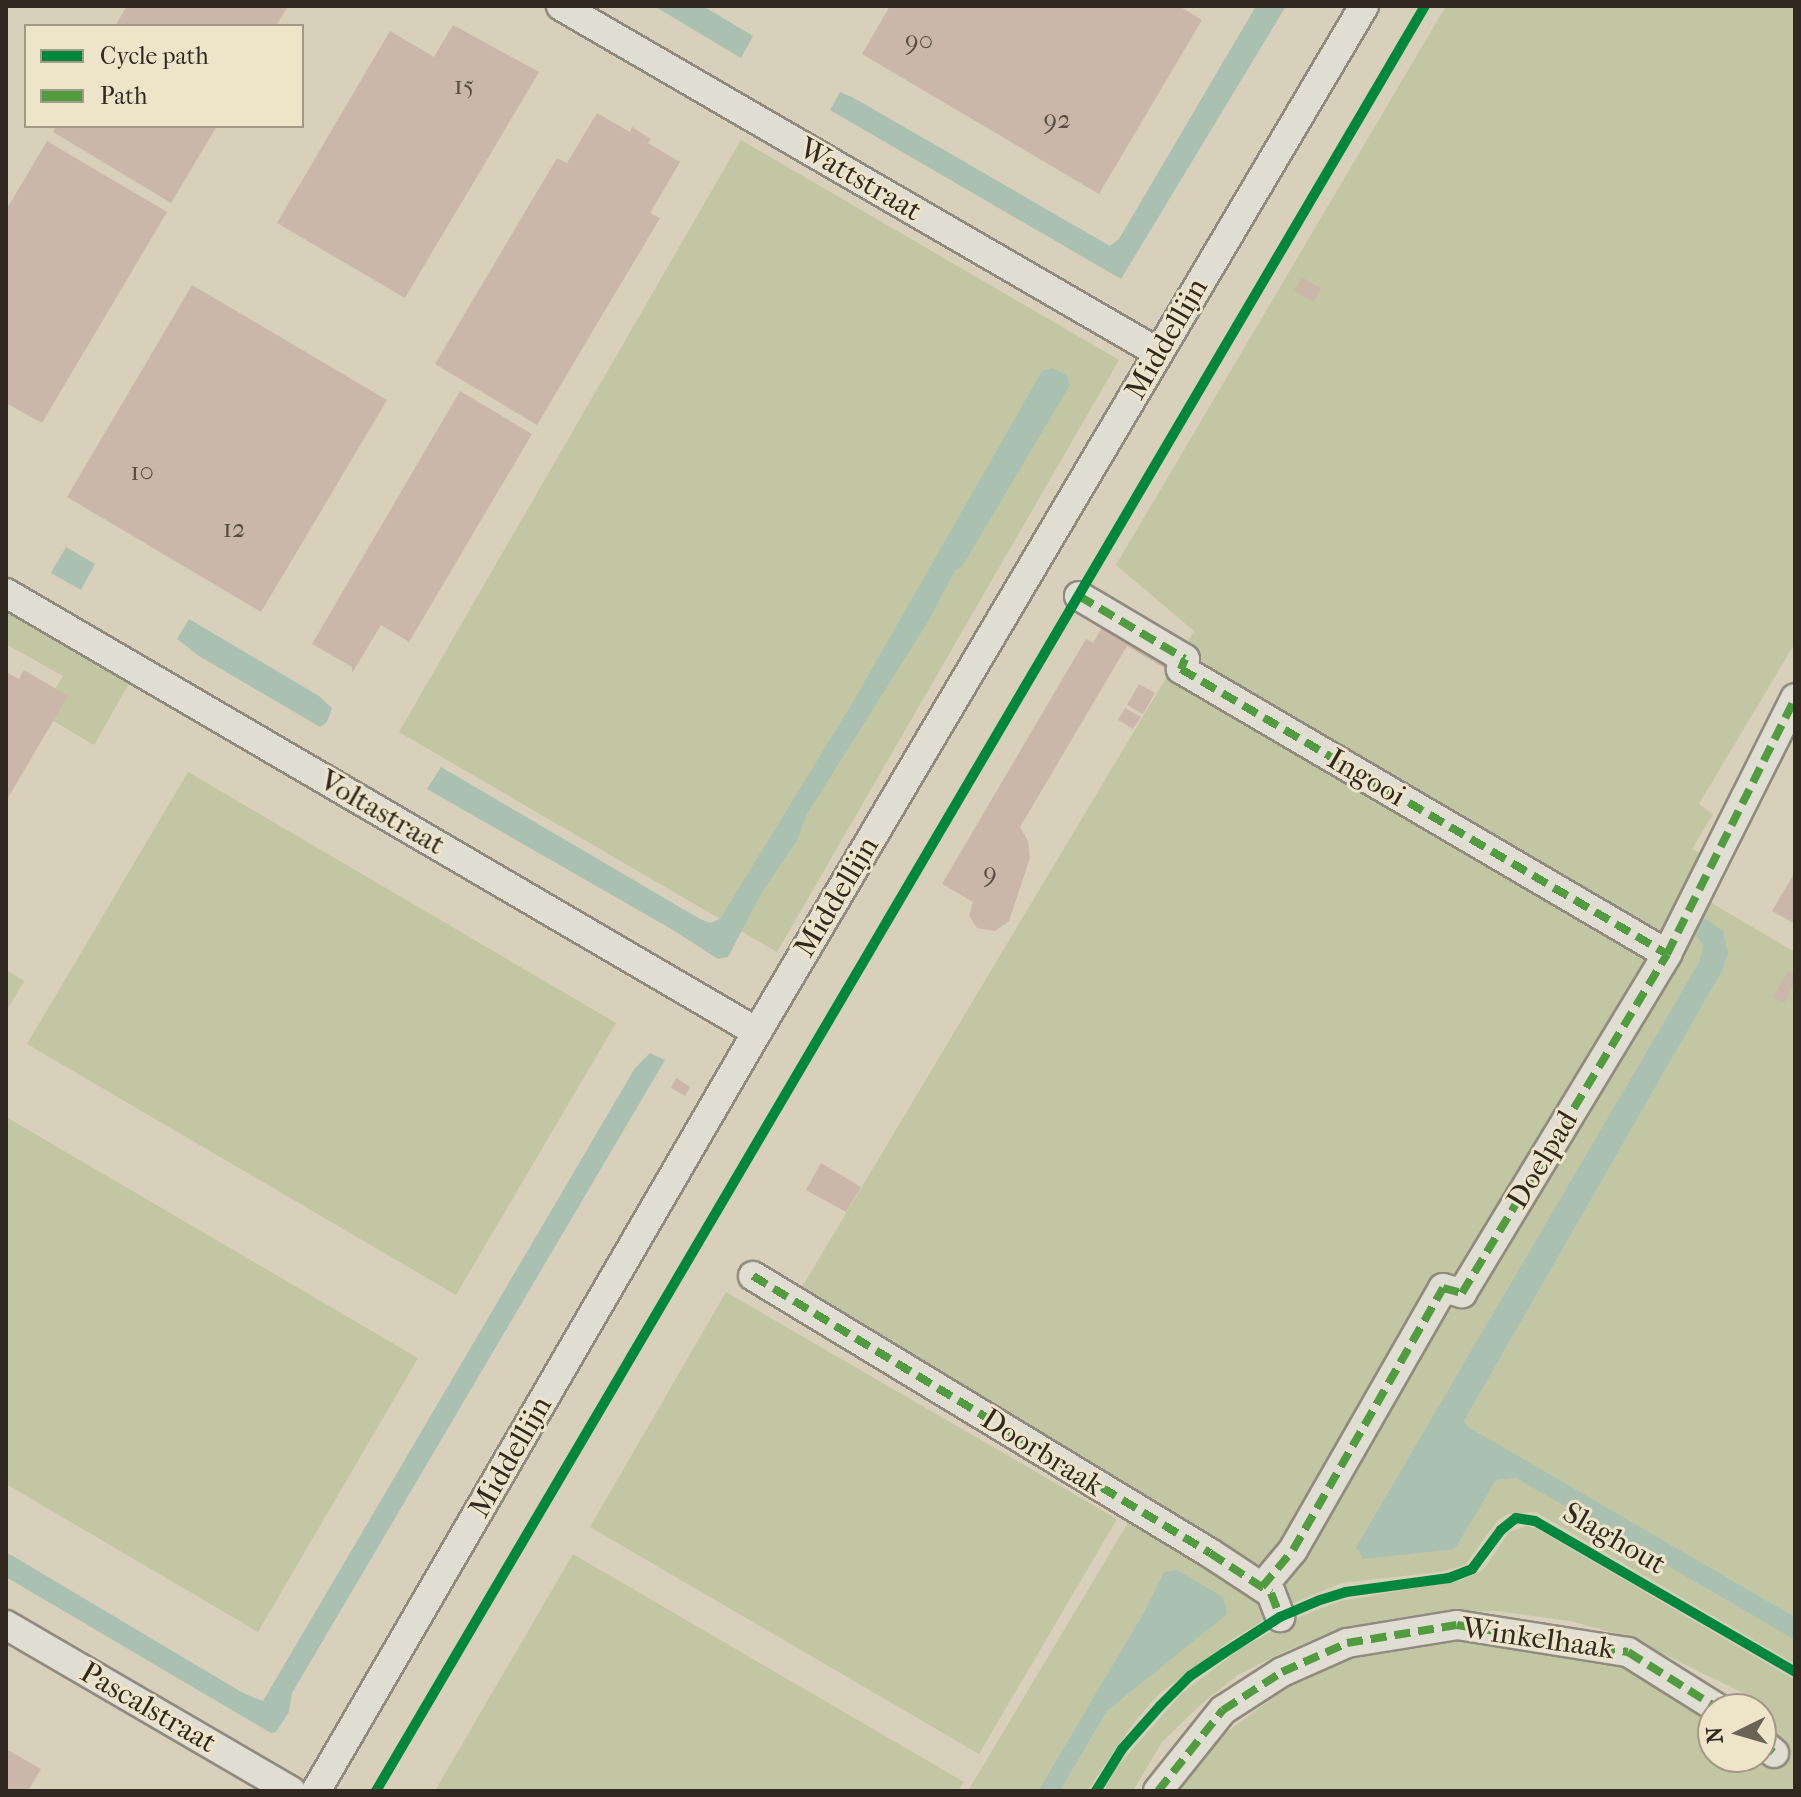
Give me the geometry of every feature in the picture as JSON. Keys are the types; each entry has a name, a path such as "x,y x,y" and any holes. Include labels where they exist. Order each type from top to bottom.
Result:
{"street":[{"name":"Wattstraat","path":"561,6 1159,353"},
{"name":"Middellijn","path":"316,1791 757,1032 1364,6"},
{"name":"Voltastraat","path":"6,593 757,1032"},
{"name":"Ingooi","path":"1079,596 1185,659 1181,669 1667,954"},
{"name":"Doelpad","path":"1262,1587 1293,1550 1443,1288 1462,1293 1667,954 1795,698"},
{"name":"Doorbraak","path":"753,1276 1262,1587 1271,1593 1280,1617"},
{"name":"Pascalstraat","path":"6,1625 291,1791"},
{"name":"Winkelhaak","path":"1158,1791 1223,1710 1282,1672 1347,1643 1457,1625 1628,1652 1697,1695"}],"shaded area":[{"path":"654,6 703,6 753,36 741,58"},
{"path":"1256,6 1286,6 1121,279 830,110 840,92 854,98 1110,246 1119,239"},
{"path":"1446,6 1795,6 1795,643 1699,804 1713,814 1692,849 1722,864 1703,898 1795,952 1795,1617 1467,1427 1464,1421 1722,971 1695,933 1703,946 1699,962 1356,1547 1455,1549 1496,1480 1516,1478 1795,1640 1795,1664 1536,1512 1508,1514 1498,1520 1465,1565 1439,1572 1341,1583 1289,1605 1231,1640 1159,1694 1132,1725 1087,1791 1060,1791 1107,1711 1178,1653 1164,1572 1144,1612 1038,1791 968,1791 1132,1516 790,1307 1194,631 1116,565"},
{"path":"741,140 1119,360 777,952 399,732"},
{"path":"1053,368 1067,376 1070,385 963,565 955,571 927,623 807,814 797,840 762,892 728,957 718,959 427,789 441,767 700,919 710,923 720,919 850,707 1042,371"},
{"path":"66,547 95,564 81,590 51,573"},
{"path":"6,608 131,680 94,745 40,713 63,676 6,644"},
{"path":"189,619 319,696 332,708 327,722 320,727 199,656 177,639"},
{"path":"188,772 616,1023 456,1295 27,1044"},
{"path":"1692,910 1723,931 1728,953 1722,971 1464,1421 1468,1427 1795,1617 1795,1640 1516,1478 1496,1480 1455,1549 1363,1559 1356,1547 1699,962 1703,946 1695,933 1684,928"},
{"path":"6,970 24,981 6,1012"},
{"path":"650,1053 665,1060 292,1693 289,1712 276,1732 271,1733 6,1577 6,1552 243,1693 263,1701 635,1068"},
{"path":"6,1117 418,1358 258,1632 6,1484"},
{"path":"726,1292 1117,1519 979,1754 590,1527"},
{"path":"1527,1526 1537,1529 1795,1680 1795,1791 1173,1791 1210,1744 1323,1662 1385,1644 1453,1640 1561,1651 1612,1664 1671,1689 1697,1706 1697,1773 1777,1773 1777,1760 1786,1740 1777,1734 1777,1693 1742,1693 1629,1637 1570,1621 1497,1611 1430,1613 1366,1624 1329,1633 1283,1652 1238,1675 1198,1707 1162,1742 1133,1791 1104,1791 1116,1768 1181,1694 1240,1649 1294,1619 1340,1601 1462,1580 1483,1570 1509,1532"},
{"path":"573,1554 964,1782 958,1791 436,1789"},
{"path":"1177,1570 1223,1597 1227,1614 1107,1711 1060,1791 1038,1791 1144,1612 1164,1572"}],"building":[{"path":"127,6 288,6 277,24 116,24"},
{"path":"890,6 1179,6 1202,20 1099,194 862,54"},
{"path":"453,25 539,72 405,298 277,223 390,31 434,57"},
{"path":"597,113 630,132 632,127 651,139 648,143 680,162 650,213 660,218 537,425 435,364 557,158 567,163"},
{"path":"55,128 216,128 171,203 53,132"},
{"path":"47,141 167,212 42,423 6,403 6,210"},
{"path":"1302,277 1321,289 1313,302 1294,291"},
{"path":"192,285 387,400 261,612 67,497"},
{"path":"460,391 532,434 409,642 381,625 352,673 352,667 312,644"},
{"path":"1108,617 1174,656 1166,669 1127,646 1020,827 1028,841 1030,858 1009,921 995,931 977,928 969,916 973,902 942,884 1086,639 1093,643"},
{"path":"24,670 68,696 6,801 6,672 19,679"},
{"path":"1139,684 1155,693 1143,714 1127,705"},
{"path":"1125,708 1141,717 1133,729 1118,720"},
{"path":"1795,872 1795,924 1772,911"},
{"path":"1788,971 1795,975 1795,983 1784,1003 1773,997"},
{"path":"676,1078 690,1087 685,1096 671,1088"},
{"path":"821,1163 861,1187 846,1212 806,1190"},
{"path":"6,1749 41,1769 28,1791 6,1791"}],"marked path":[{"path":"1079,596 1185,659 1181,669 1667,954"},
{"path":"1262,1587 1293,1550 1443,1288 1462,1293 1667,954 1795,698"},
{"path":"753,1276 1210,1553 1271,1593 1280,1617"},
{"path":"1158,1791 1223,1710 1282,1672 1347,1643 1457,1625 1628,1652 1697,1695"}],"cycle path":[{"path":"376,1791 1425,6"},
{"name":"Slaghout","path":"1096,1791 1122,1749 1160,1706 1190,1676 1224,1653 1280,1617 1320,1600 1346,1592 1449,1578 1472,1569 1501,1530 1516,1518 1535,1521 1795,1672"}]}
